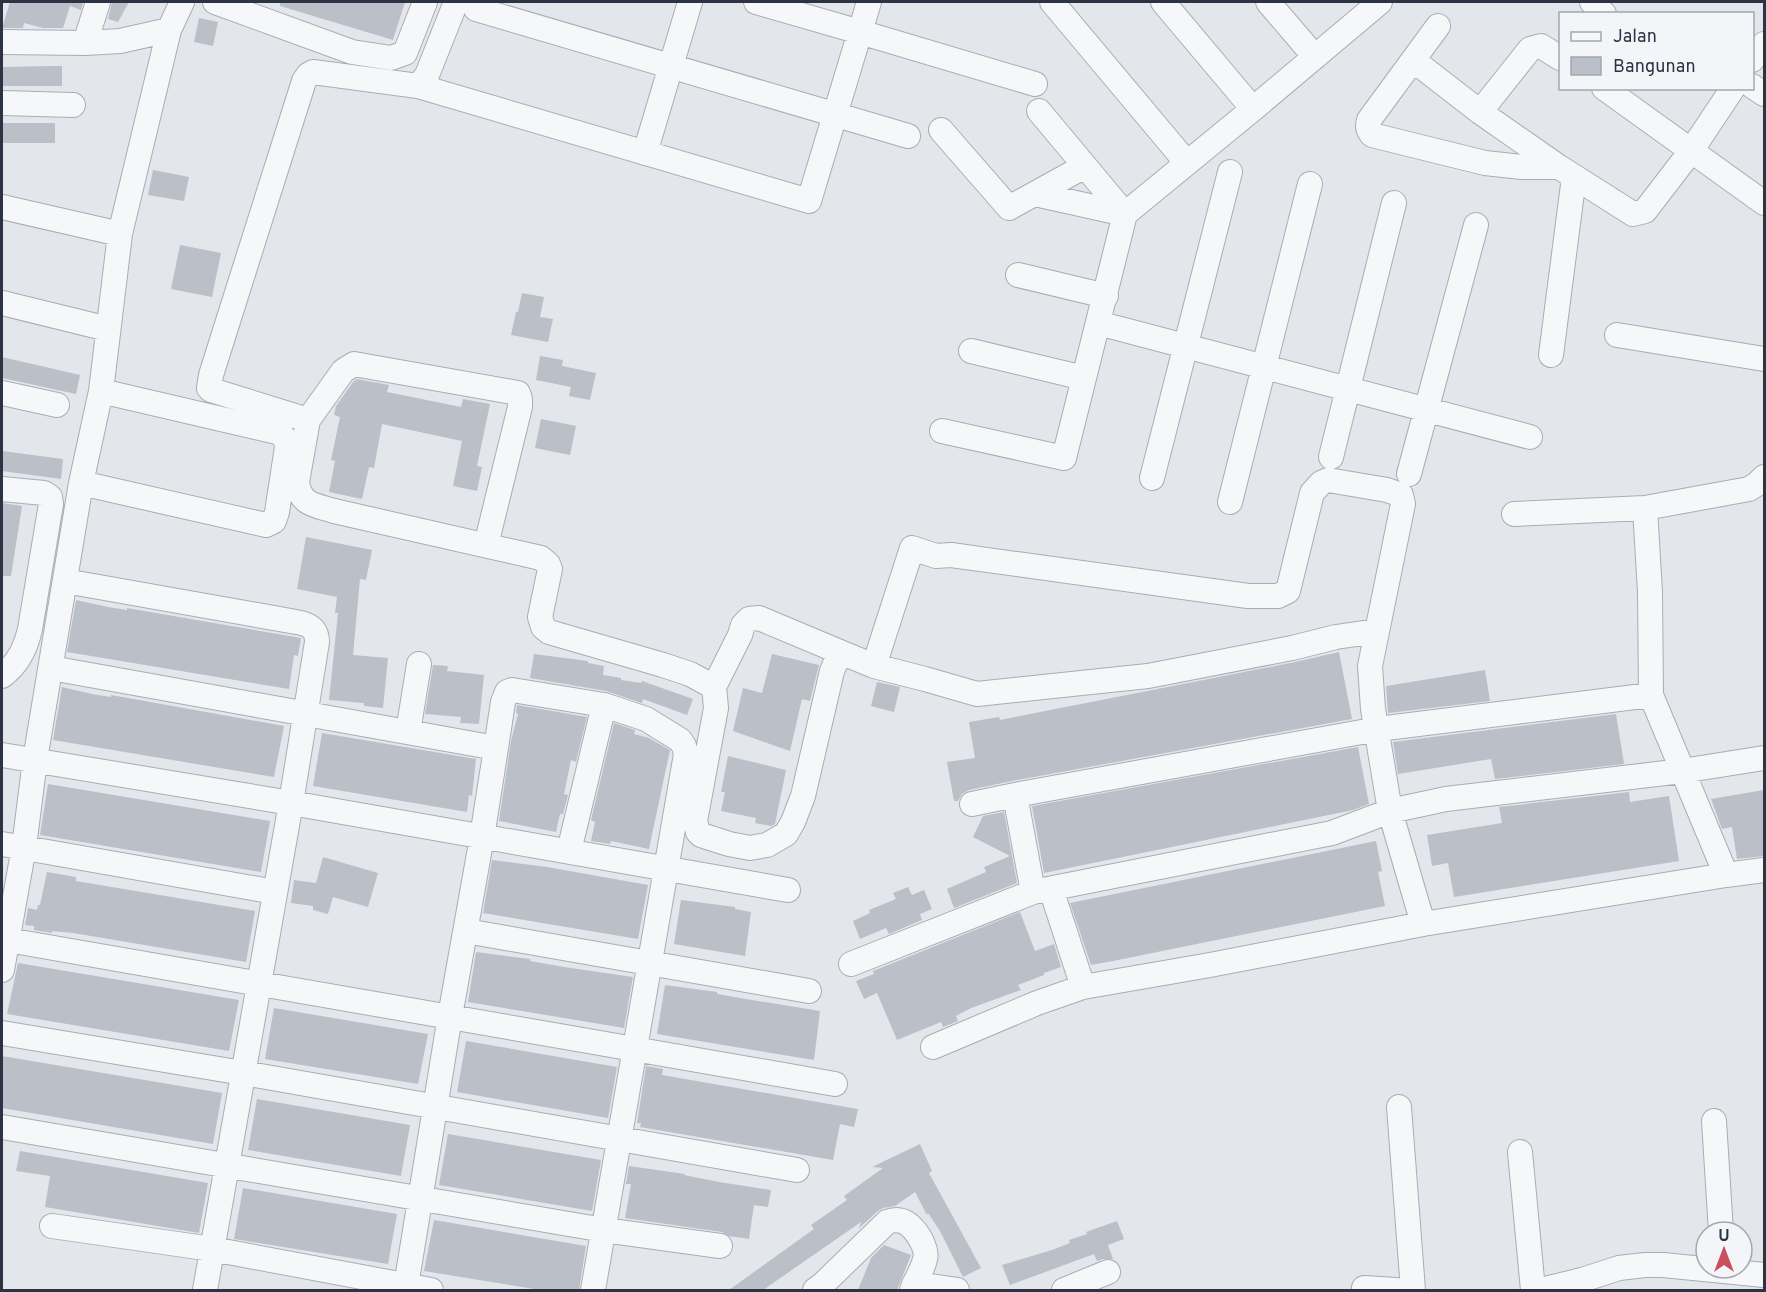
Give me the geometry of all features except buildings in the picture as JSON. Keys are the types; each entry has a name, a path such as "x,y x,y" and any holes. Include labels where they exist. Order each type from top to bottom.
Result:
{"street":[{"path":"85,43 98,2"},
{"path":"2,970 13,845 35,760 81,483 101,391 120,234 169,30 182,2"},
{"path":"215,2 352,52 391,58 405,53 425,2"},
{"path":"645,153 690,2"},
{"path":"308,420 209,388 211,375 299,94 308,75 312,72 418,86 809,201 869,2"},
{"path":"1052,2 1187,163"},
{"path":"1165,2 1252,109"},
{"path":"1268,2 1315,57"},
{"path":"942,431 1064,458 1125,214 1378,2"},
{"path":"772,4 1035,84"},
{"path":"418,86 427,75 466,5 908,136"},
{"path":"1438,26 1369,120 1368,127 1372,135 1485,163 1567,172"},
{"path":"2,42 120,41 169,30"},
{"path":"1754,57 1764,44"},
{"path":"1480,111 1530,49 1541,46 1559,57"},
{"path":"1413,60 1480,111 1567,172 1633,214 1645,211 1691,151 1732,90"},
{"path":"1607,90 1764,203"},
{"path":"2,103 73,105"},
{"path":"1039,111 1125,214"},
{"path":"941,130 1009,208 1085,166"},
{"path":"1152,478 1230,172"},
{"path":"1551,355 1567,172"},
{"path":"1230,502 1310,184"},
{"path":"1035,194 1125,214"},
{"path":"1331,457 1394,203"},
{"path":"2,207 120,234"},
{"path":"1409,474 1476,225"},
{"path":"1018,275 1106,296"},
{"path":"2,303 108,329"},
{"path":"1098,323 1530,437"},
{"path":"1617,334 1764,359"},
{"path":"971,351 1084,378"},
{"path":"486,545 520,407 518,393 354,364 343,371 308,420 297,482 301,497 306,502 334,512 541,558 550,569 540,617 543,627 549,632 663,665 690,674 714,687"},
{"path":"81,483 266,525 274,521 277,512 287,447 286,439 282,434 101,391"},
{"path":"2,393 57,405"},
{"path":"1514,514 1645,508 1749,489 1764,477"},
{"path":"874,666 912,548 936,556 951,555 1248,596 1278,596 1288,591 1312,493 1321,483 1328,480 1387,490 1401,495 1403,504 1370,666 1373,709 1390,811 1424,924"},
{"path":"2,489 44,493 50,497 51,504 26,647 2,676"},
{"path":"1645,508 1650,592 1651,695 1726,875"},
{"path":"65,580 308,625 316,631 317,642 291,803 205,1290"},
{"path":"840,652 832,671 803,796 794,822 786,834 766,845 750,848 701,835 695,821 716,708 714,687 743,625 749,619 759,618 874,666 977,694 1148,676 1292,648 1336,637 1377,631"},
{"path":"408,732 419,664"},
{"path":"51,668 496,748"},
{"path":"406,1286 503,702 507,692 512,690 603,705 646,719 680,740 686,754 593,1290"},
{"path":"972,804 1378,729 1651,695"},
{"path":"569,851 603,705"},
{"path":"2,755 788,890"},
{"path":"851,964 1042,891 1332,833 1390,811 1446,799 1682,771 1764,758"},
{"path":"1015,795 1042,891 1083,987"},
{"path":"13,845 275,892"},
{"path":"933,1047 1037,1003 1083,987 1424,924 1764,870"},
{"path":"466,931 808,991"},
{"path":"4,939 835,1084"},
{"path":"2,1033 797,1170"},
{"path":"1399,1107 1413,1290"},
{"path":"1714,1121 1720,1220"},
{"path":"2,1127 604,1230 720,1246"},
{"path":"1520,1152 1533,1290"},
{"path":"820,1288 887,1222 898,1220 910,1225 924,1246 925,1259 913,1287 957,1290"},
{"path":"52,1226 212,1249 431,1290"},
{"path":"1541,1290 1582,1281 1620,1268 1645,1265 1694,1267"},
{"path":"1064,1290 1108,1272"},
{"path":"1364,1288 1396,1290"}]}
